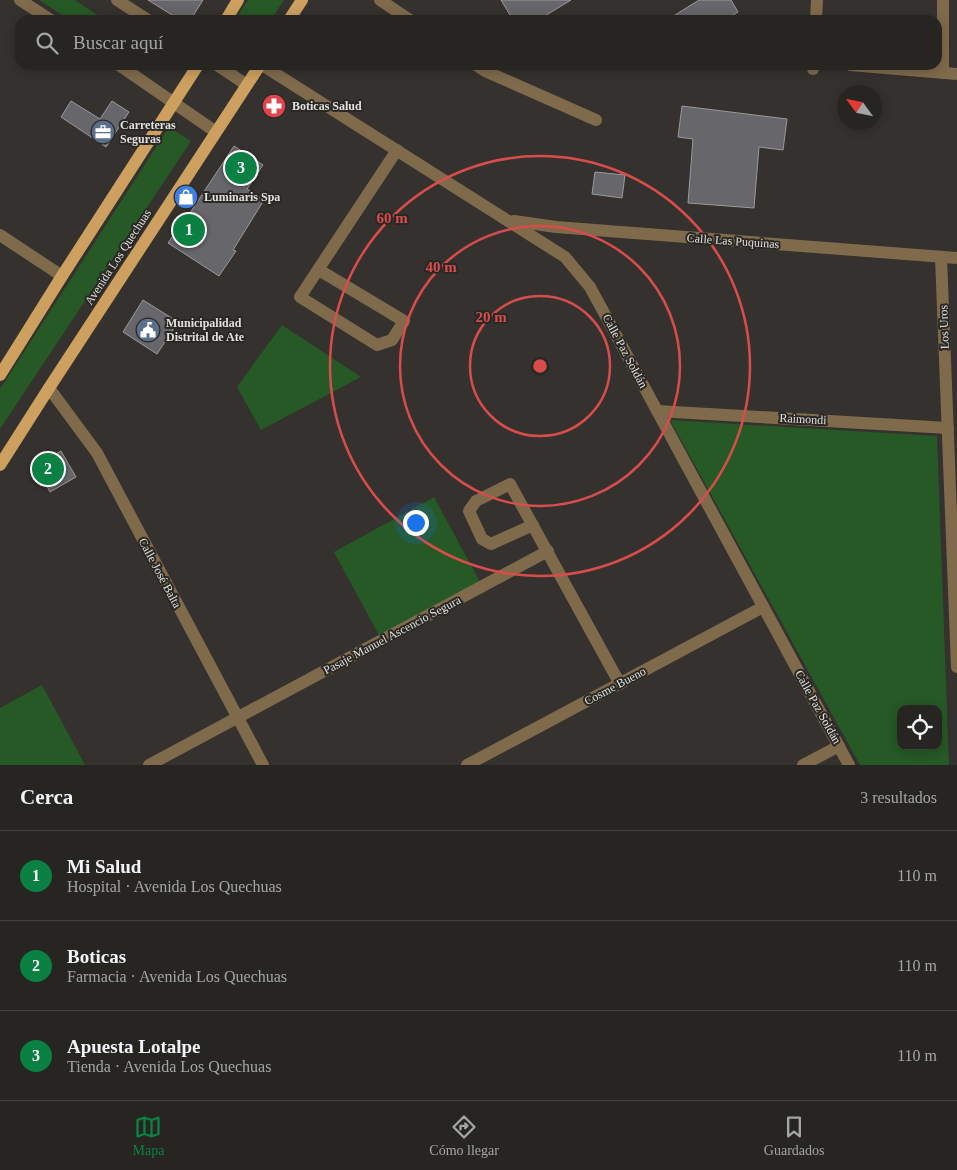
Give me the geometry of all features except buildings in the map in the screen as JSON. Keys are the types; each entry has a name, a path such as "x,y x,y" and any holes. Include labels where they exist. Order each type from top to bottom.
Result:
{"main road":[{"path":"229,15 238,0"},
{"path":"292,15 302,0"},
{"path":"0,375 195,70"},
{"name":"Avenida Los Quechuas","path":"0,465 258,70"}],"street":[{"path":"20,0 43,15"},
{"path":"118,0 140,15"},
{"path":"380,0 402,15"},
{"path":"816,15 817,0"},
{"path":"943,0 943,73"},
{"path":"126,70 216,132"},
{"path":"224,70 247,85"},
{"name":"Calle Paz Soldán","path":"269,70 565,256 590,287 849,765"},
{"path":"484,70 596,120"},
{"path":"908,70 957,74"},
{"path":"318,270 404,321 392,340 377,345 300,297 397,150"},
{"name":"Calle Las Puquinas","path":"509,221 556,227 957,258"},
{"path":"0,235 62,276"},
{"name":"Los Uros","path":"941,257 957,667"},
{"name":"Calle José Balta","path":"49,388 97,453 263,765"},
{"name":"Raimondi","path":"657,411 948,428"},
{"path":"533,525 491,544 482,539 469,511 476,501 510,484 548,551 620,684"},
{"name":"Pasaje Manuel Ascencio Segura","path":"149,765 548,551"},
{"name":"Cosme Bueno","path":"468,765 763,607"},
{"path":"803,765 838,746"}],"green space":[{"path":"39,0 75,0 98,15 62,15"},
{"path":"248,0 284,0 274,15 238,15"},
{"path":"169,127 191,141 0,429 0,389"},
{"path":"282,325 361,377 261,430 237,387"},
{"path":"670,420 937,436 949,765 860,765"},
{"path":"434,497 480,582 380,637 334,552"},
{"path":"42,685 85,765 0,765 0,708"}],"place":[{"name":"Boticas Salud","path":"274,106"},
{"name":"Carreteras Seguras","path":"103,132"},
{"name":"Apuesta Lotalpe","path":"241,168"},
{"name":"Luminaris Spa","path":"186,197"},
{"name":"Mi Salud","path":"189,230"},
{"name":"Municipalidad Distrital de Ate","path":"148,330"},
{"name":"Boticas","path":"48,469"}]}
